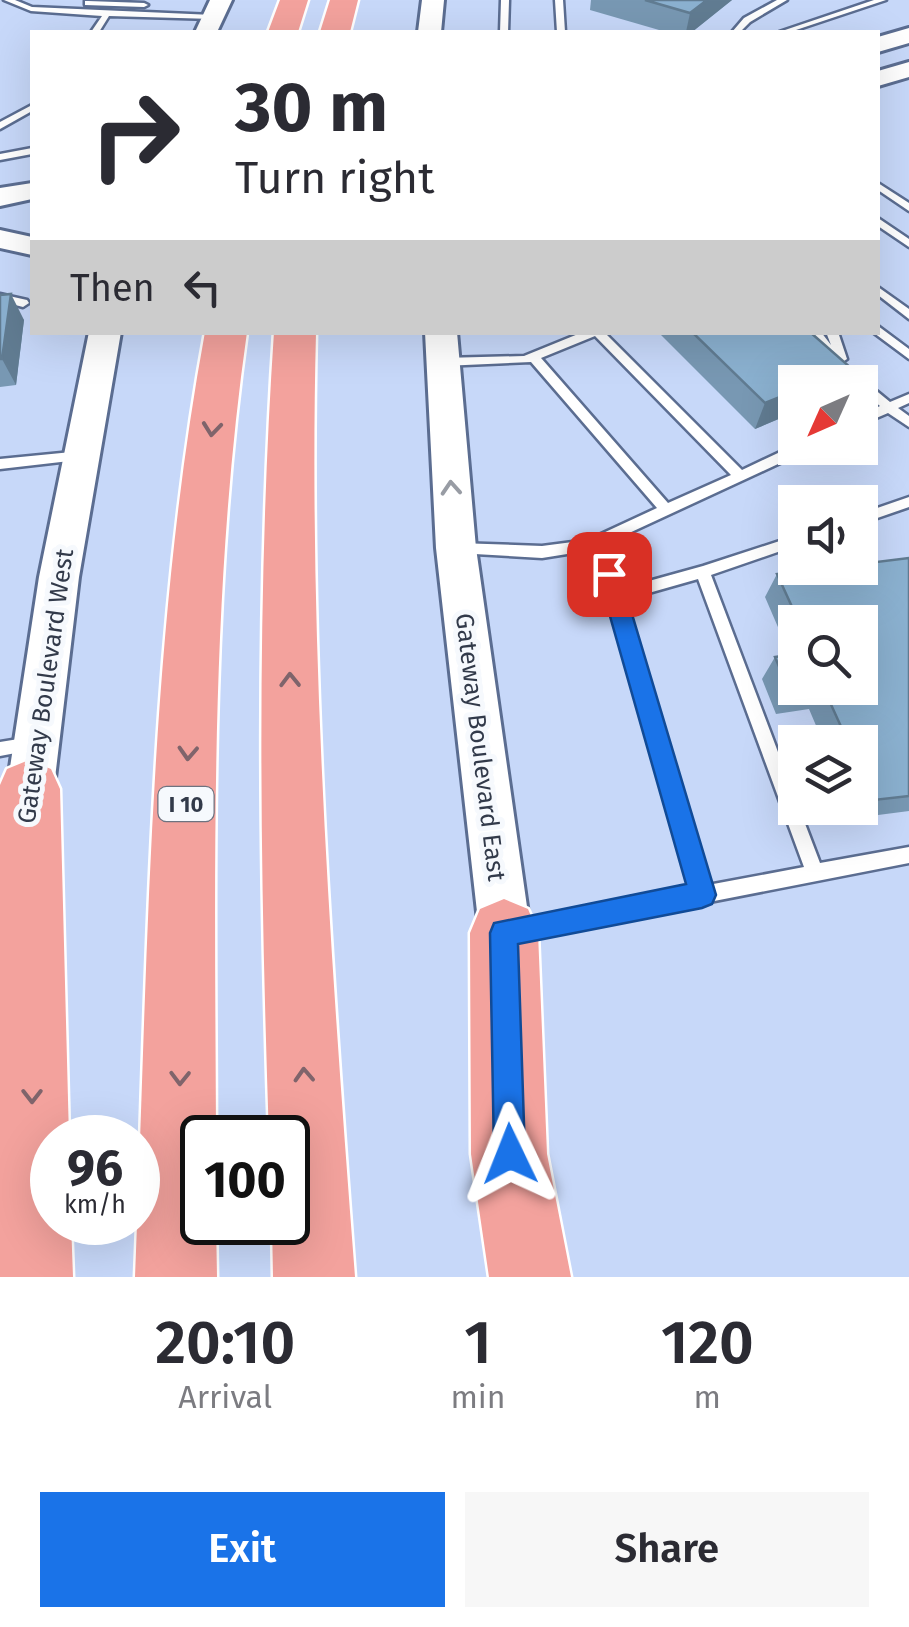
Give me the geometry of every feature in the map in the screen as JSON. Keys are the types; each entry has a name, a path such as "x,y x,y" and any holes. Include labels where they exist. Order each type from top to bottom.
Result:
{"highway":[{"path":"284,30 294,0"},
{"path":"336,30 344,0"},
{"name":"I 10","path":"176,1277 186,789 200,546 215,394 225,335"},
{"path":"295,335 288,594 296,921 314,1277"},
{"path":"22,760 32,1277"},
{"path":"504,933 510,1154 530,1277"}],"main road":[{"path":"430,30 433,0"},
{"path":"880,44 909,36"},
{"path":"880,79 909,69"},
{"path":"0,198 30,193"},
{"path":"0,227 30,223"},
{"path":"0,239 30,246"},
{"name":"Gateway Boulevard West","path":"0,1041 22,760 105,335"},
{"name":"Gateway Boulevard East","path":"442,347 456,548 504,933 564,1277"}],"lane":[{"path":"8,0 30,9 107,14 147,10"},
{"path":"30,9 37,0"},
{"path":"504,30 506,0"},
{"path":"559,0 561,30"},
{"path":"738,30 783,0"},
{"path":"789,30 882,0"},
{"path":"82,12 90,1 213,16"},
{"path":"138,30 147,10"},
{"path":"96,30 107,14"},
{"path":"0,126 30,109"},
{"path":"0,157 30,150"},
{"path":"880,187 909,208"},
{"path":"880,222 909,244"},
{"path":"880,292 909,314"},
{"path":"0,298 23,303"},
{"path":"880,332 907,352"},
{"path":"442,347 504,362 533,357 588,335"},
{"path":"599,335 740,476"},
{"path":"802,335 837,365"},
{"path":"816,335 840,365"},
{"path":"830,335 843,365"},
{"path":"815,354 833,365"},
{"path":"533,357 666,510"},
{"path":"878,412 909,398"},
{"path":"878,400 909,424"},
{"path":"0,464 82,456"},
{"path":"456,548 542,552 590,545 778,459"},
{"path":"878,513 909,502"},
{"path":"590,545 609,574 702,895"},
{"path":"615,596 778,547"},
{"path":"703,572 815,873"},
{"path":"504,933 909,855"}],"building":[{"path":"645,0 707,0 690,13"},
{"path":"11,294 2,359 0,359 0,295"},
{"path":"695,335 813,335 848,365 778,365 778,398 765,403"},
{"path":"909,558 909,796 878,800 878,725 840,725 831,705 878,705 878,605 791,605 782,585 878,585 878,562"}],"route":[{"path":"510,1154 504,933 702,895 609,574"}]}
